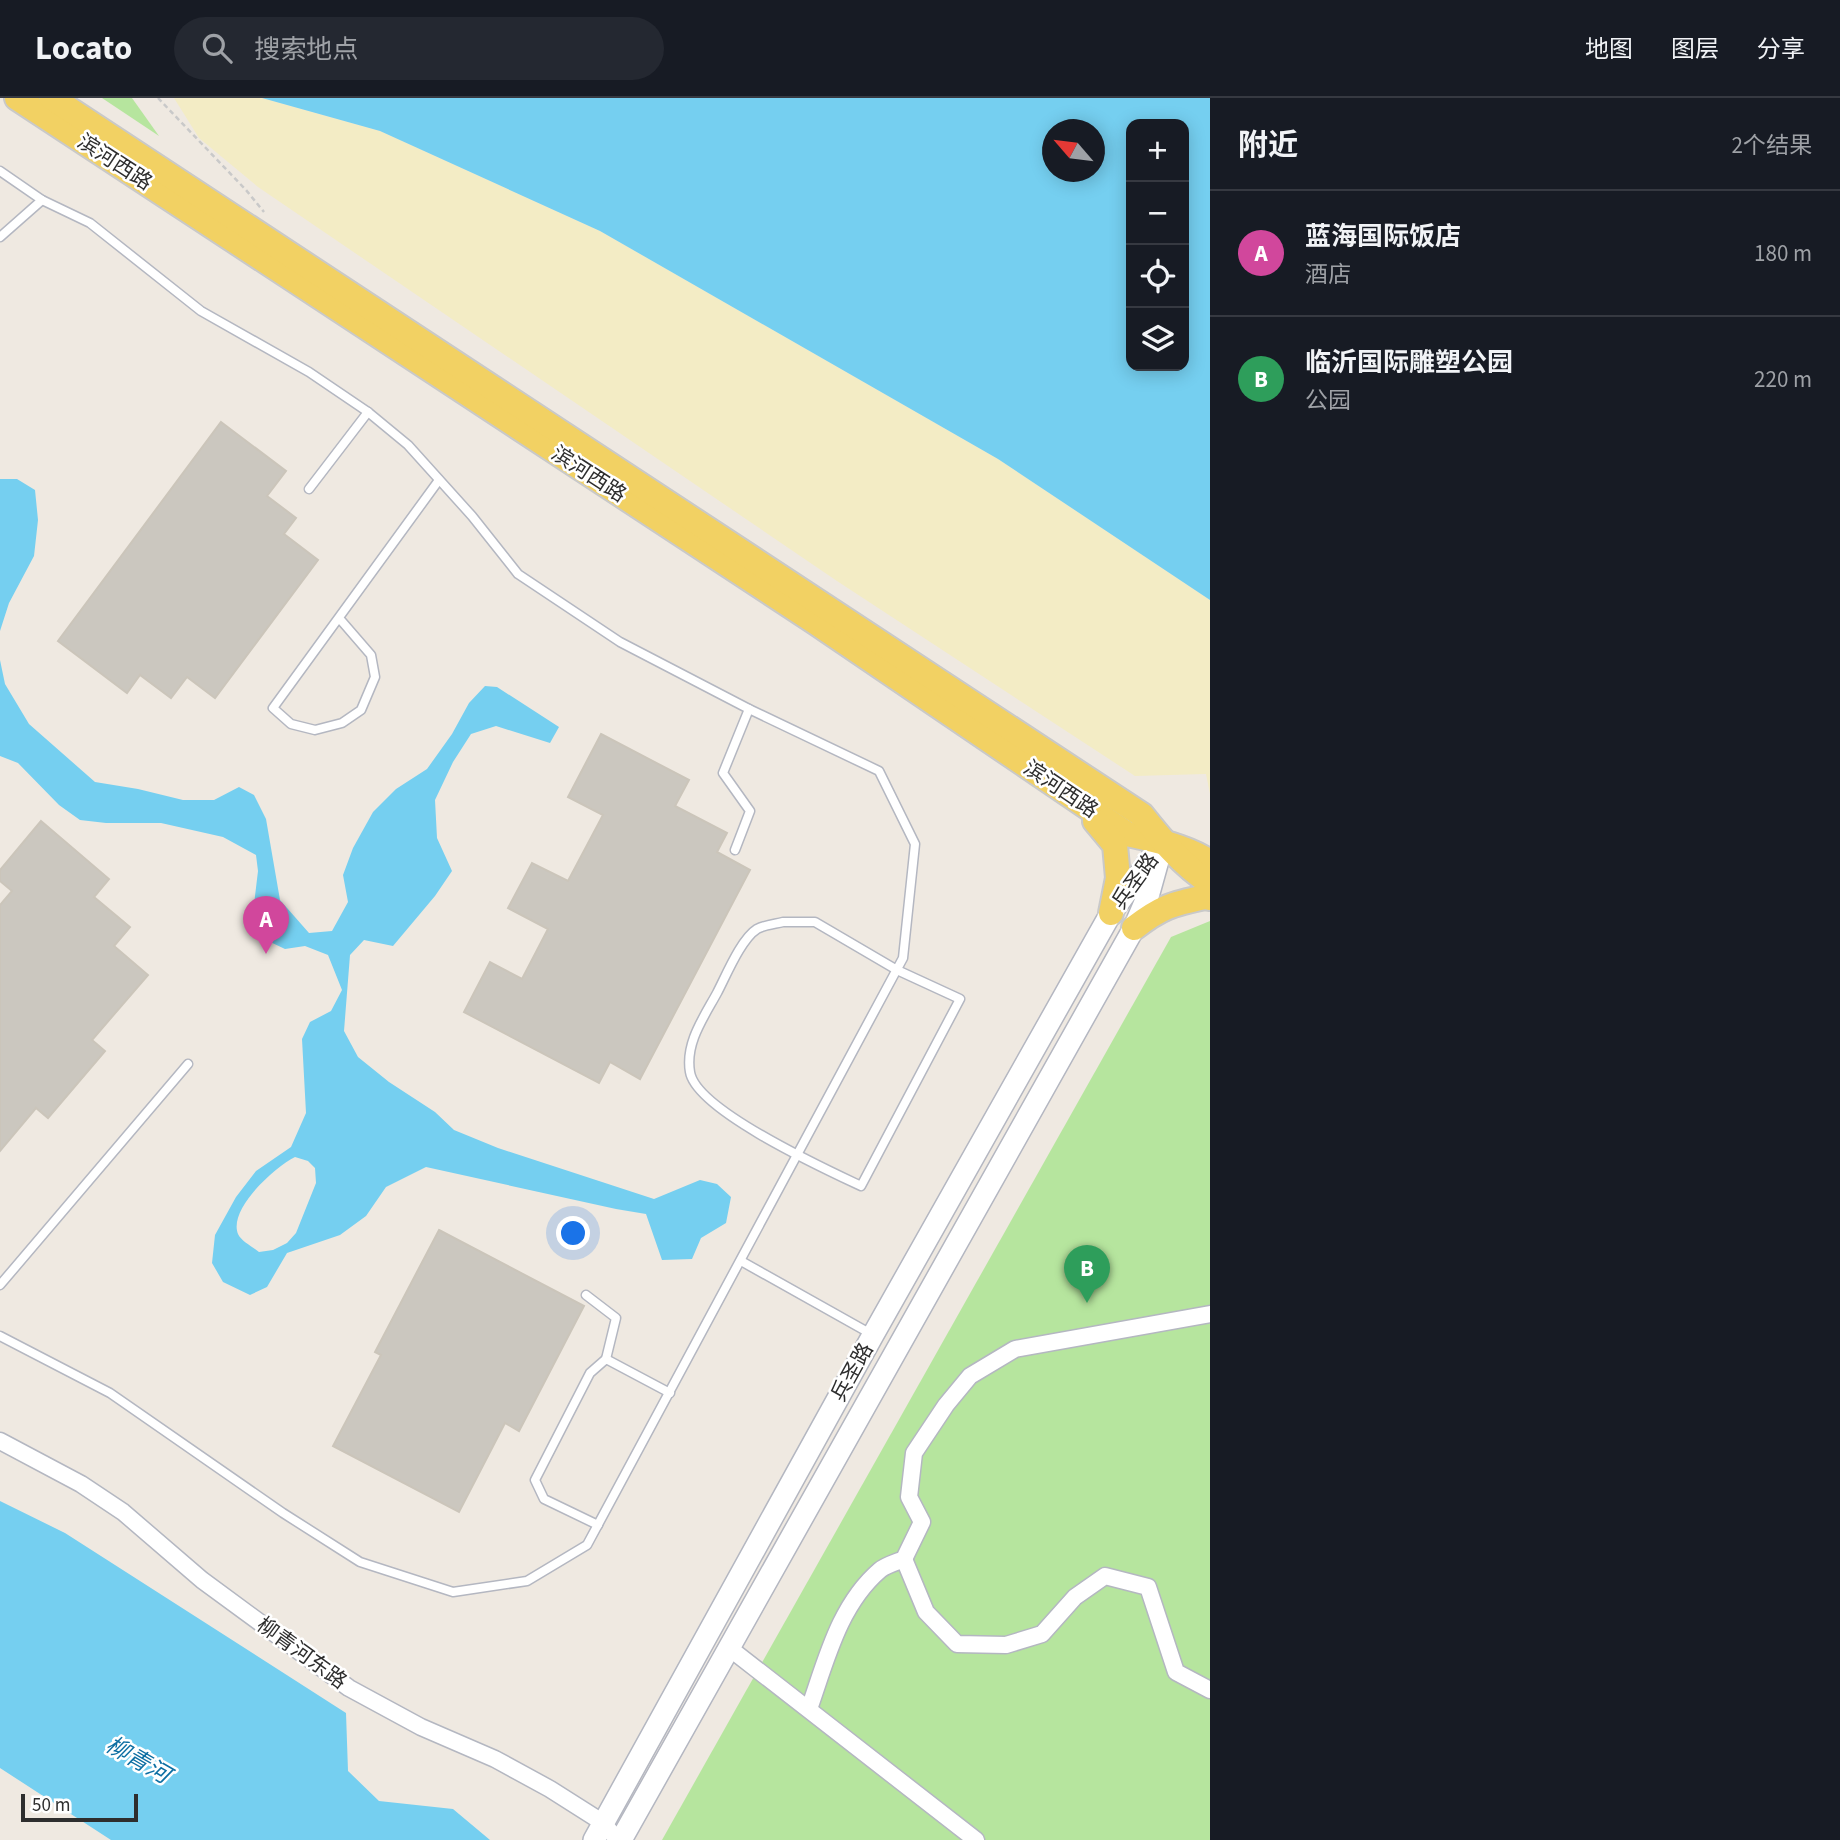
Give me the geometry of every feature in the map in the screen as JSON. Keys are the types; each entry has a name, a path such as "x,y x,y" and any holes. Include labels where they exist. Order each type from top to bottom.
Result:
{"main road":[{"name":"滨河西路","path":"17,98 814,622 1127,834 1163,842 1200,855 1210,862"},
{"name":"滨河西路","path":"52,98 1142,815 1163,842 1194,872 1210,883"},
{"path":"1079,802 1115,845 1118,878 1111,913"},
{"name":"兵圣路","path":"598,1831 1111,913 1163,842"},
{"name":"兵圣路","path":"620,1840 1134,928 1149,893 1163,842"},
{"path":"1134,928 1157,910 1172,904 1210,898"}],"street":[{"path":"809,1709 839,1627 858,1595 881,1569 904,1559 922,1522 909,1497 914,1453 946,1405 970,1376 1015,1349 1210,1314"},
{"name":"柳青河东路","path":"0,1441 81,1484 123,1512 202,1580 349,1688 421,1727 495,1759 550,1789 598,1831 620,1840"},
{"path":"904,1559 926,1612 957,1644 1006,1645 1042,1634 1074,1597 1105,1576 1147,1587 1176,1672 1210,1690"},
{"path":"728,1647 976,1840"}],"lane":[{"path":"0,171 42,200 90,223 201,311 309,372 368,412 408,445 472,516 518,574 620,642 749,709 879,771 915,844 903,958 897,970 587,1545 527,1581 453,1592 359,1562 283,1513 110,1393 0,1336"},
{"path":"0,237 42,200"},
{"path":"309,489 368,412"},
{"path":"339,618 371,655 375,677 361,710 342,723 315,730 290,724 273,708 439,480"},
{"path":"736,850 750,811 723,773 749,709"},
{"path":"782,922 815,922 897,970 960,999 861,1186 798,1155 725,1113 705,1097 690,1073 693,1039 735,959 756,930 782,922"},
{"path":"0,1285 188,1064"},
{"path":"741,1261 873,1335"},
{"path":"586,1295 616,1318 606,1359 590,1373 535,1480 544,1499 598,1525"},
{"path":"606,1359 670,1393"}],"path":[{"path":"158,98 246,190 271,221"}],"green space":[{"path":"102,98 132,98 159,136"},
{"path":"1210,921 1210,1840 662,1840 1171,937"}],"sand":[{"path":"174,98 262,98 380,131 600,231 998,459 1210,600 1210,794 1206,774 1135,776 837,581 258,187 199,138"}],"water":[{"path":"262,98 1210,98 1210,600 998,459 600,231 380,131"},
{"path":"0,479 17,479 35,490 38,520 34,556 9,603 0,631"},
{"path":"0,660 5,684 29,724 95,782 183,800 214,800 239,787 254,795 266,819 280,900 309,933 332,931 348,902 343,875 353,848 373,812 396,789 427,769 452,734 469,703 485,686 497,687 559,727 550,743 496,726 471,734 453,762 435,800 437,838 452,871 393,946 364,940 350,955 344,1031 358,1057 389,1082 435,1112 454,1130 498,1148 654,1199 700,1180 717,1184 731,1197 726,1223 701,1238 692,1259 662,1260 646,1214 426,1167 386,1187 366,1216 340,1235 287,1253 267,1287 250,1295 223,1282 212,1263 215,1235 236,1197 256,1171 291,1147 306,1113 302,1039 310,1022 331,1011 342,990 328,955 305,946 285,949 266,940 252,921 258,871 256,855 223,837 161,823 80,820 59,805 18,763 0,756","holes":["295,1157 308,1161 315,1168 316,1183 296,1233 287,1243 273,1250 259,1252 238,1234 237,1224 246,1201 286,1162"]},
{"name":"柳青河","path":"0,1501 65,1533 346,1713 348,1771 379,1801 453,1809 490,1840 111,1840 0,1768"}],"building":[{"path":"221,422 286,471 267,496 296,518 284,534 318,560 215,698 187,677 171,698 140,675 127,693 58,641"},
{"path":"601,734 689,780 675,806 727,833 717,852 750,870 640,1079 610,1062 599,1083 464,1012 490,962 522,979 548,929 508,908 532,863 568,881 603,815 568,797"},
{"path":"41,821 109,879 94,897 130,927 114,946 148,975 92,1040 105,1051 48,1118 36,1108 0,1151 0,905 12,891 0,881 0,870"},
{"path":"439,1230 584,1306 519,1431 505,1423 459,1512 333,1446 381,1355 375,1352"}],"place":[{"name":"蓝海国际饭店","path":"266,954"},
{"name":"临沂国际雕塑公园","path":"1087,1303"}]}
